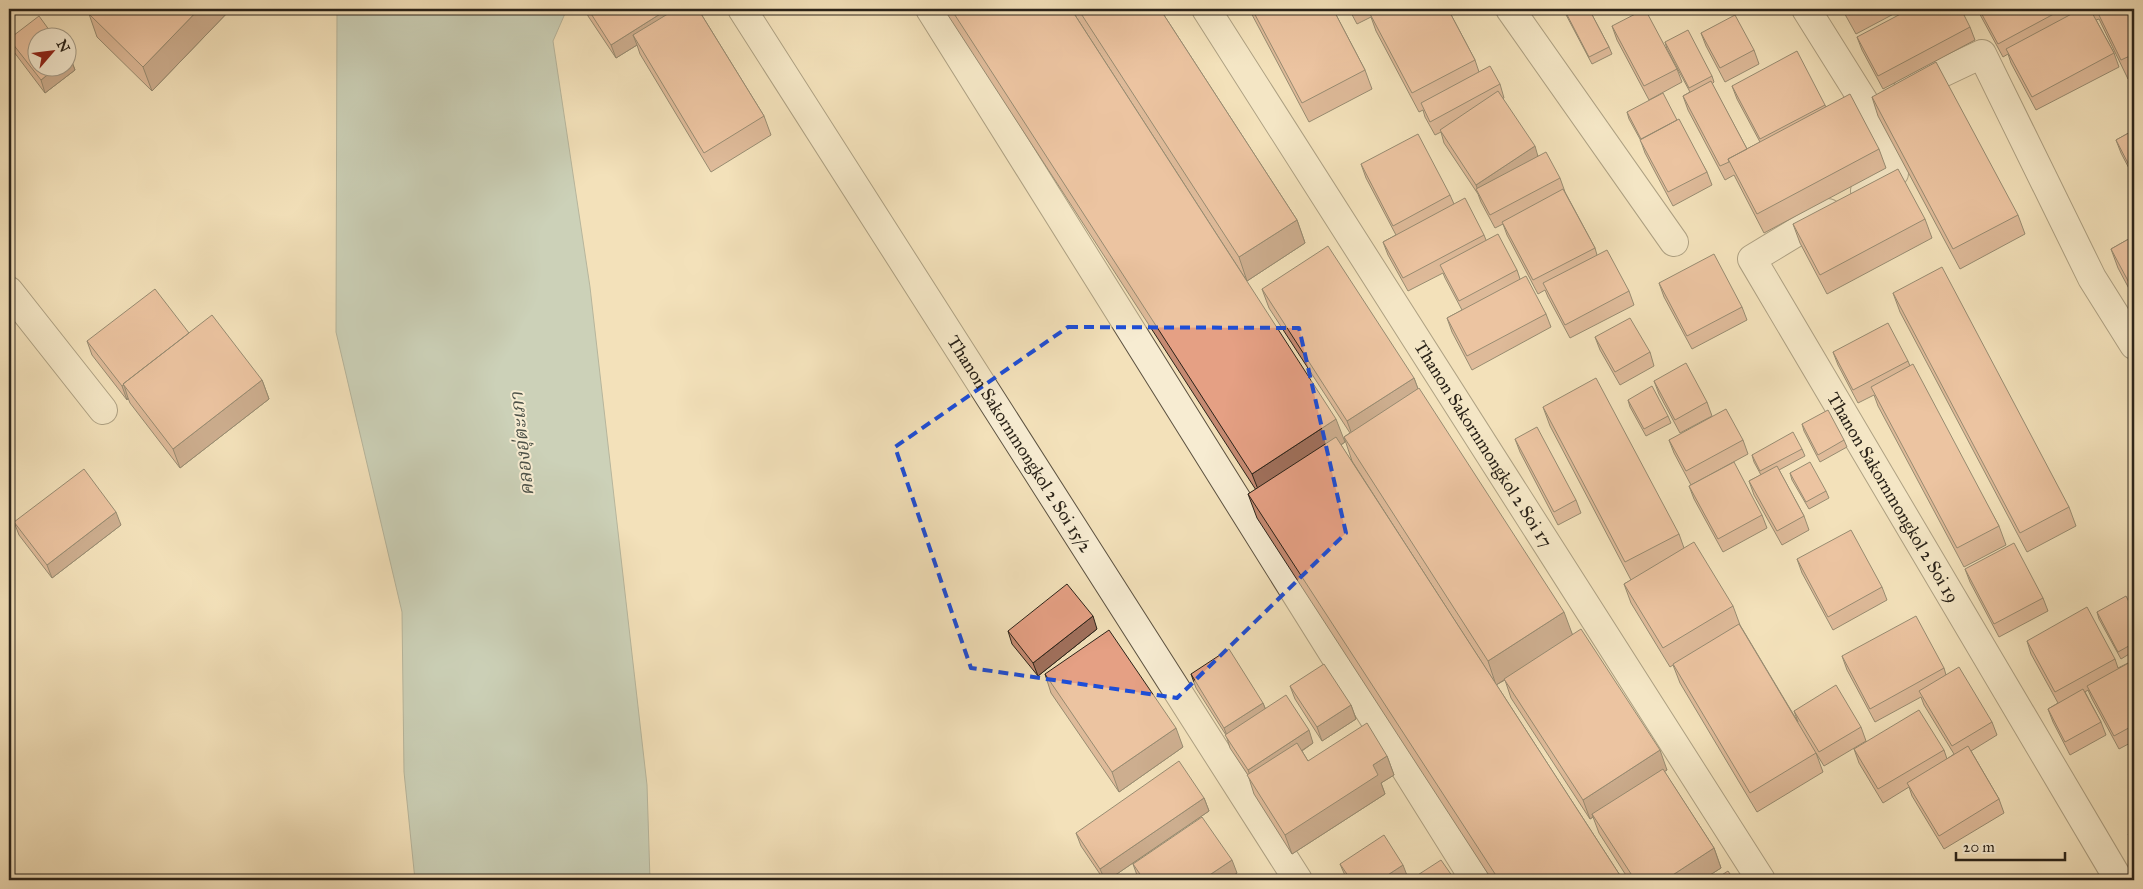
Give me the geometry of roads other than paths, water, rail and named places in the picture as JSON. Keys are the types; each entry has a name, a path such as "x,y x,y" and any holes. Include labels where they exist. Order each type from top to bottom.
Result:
{"street":[{"name":"Thanon Sakornmongkol 2 Soi 15/2","path":"742,9 1298,880"},
{"path":"930,9 1475,880"},
{"name":"Thanon Sakornmongkol 2 Soi 17","path":"1206,9 1761,880"},
{"path":"1510,9 1674,242"},
{"path":"1806,9 1868,108 1982,54 2092,278 2134,346"},
{"name":"Thanon Sakornmongkol 2 Soi 19","path":"1868,108 1893,161 1894,173 1752,259 2119,880"},
{"path":"9,291 103,410"}],"water":[{"name":"คลองอุ่ตะเภา","path":"337,9 567,9 553,41 590,287 647,785 650,880 415,880 404,772 402,612 336,332"}]}
